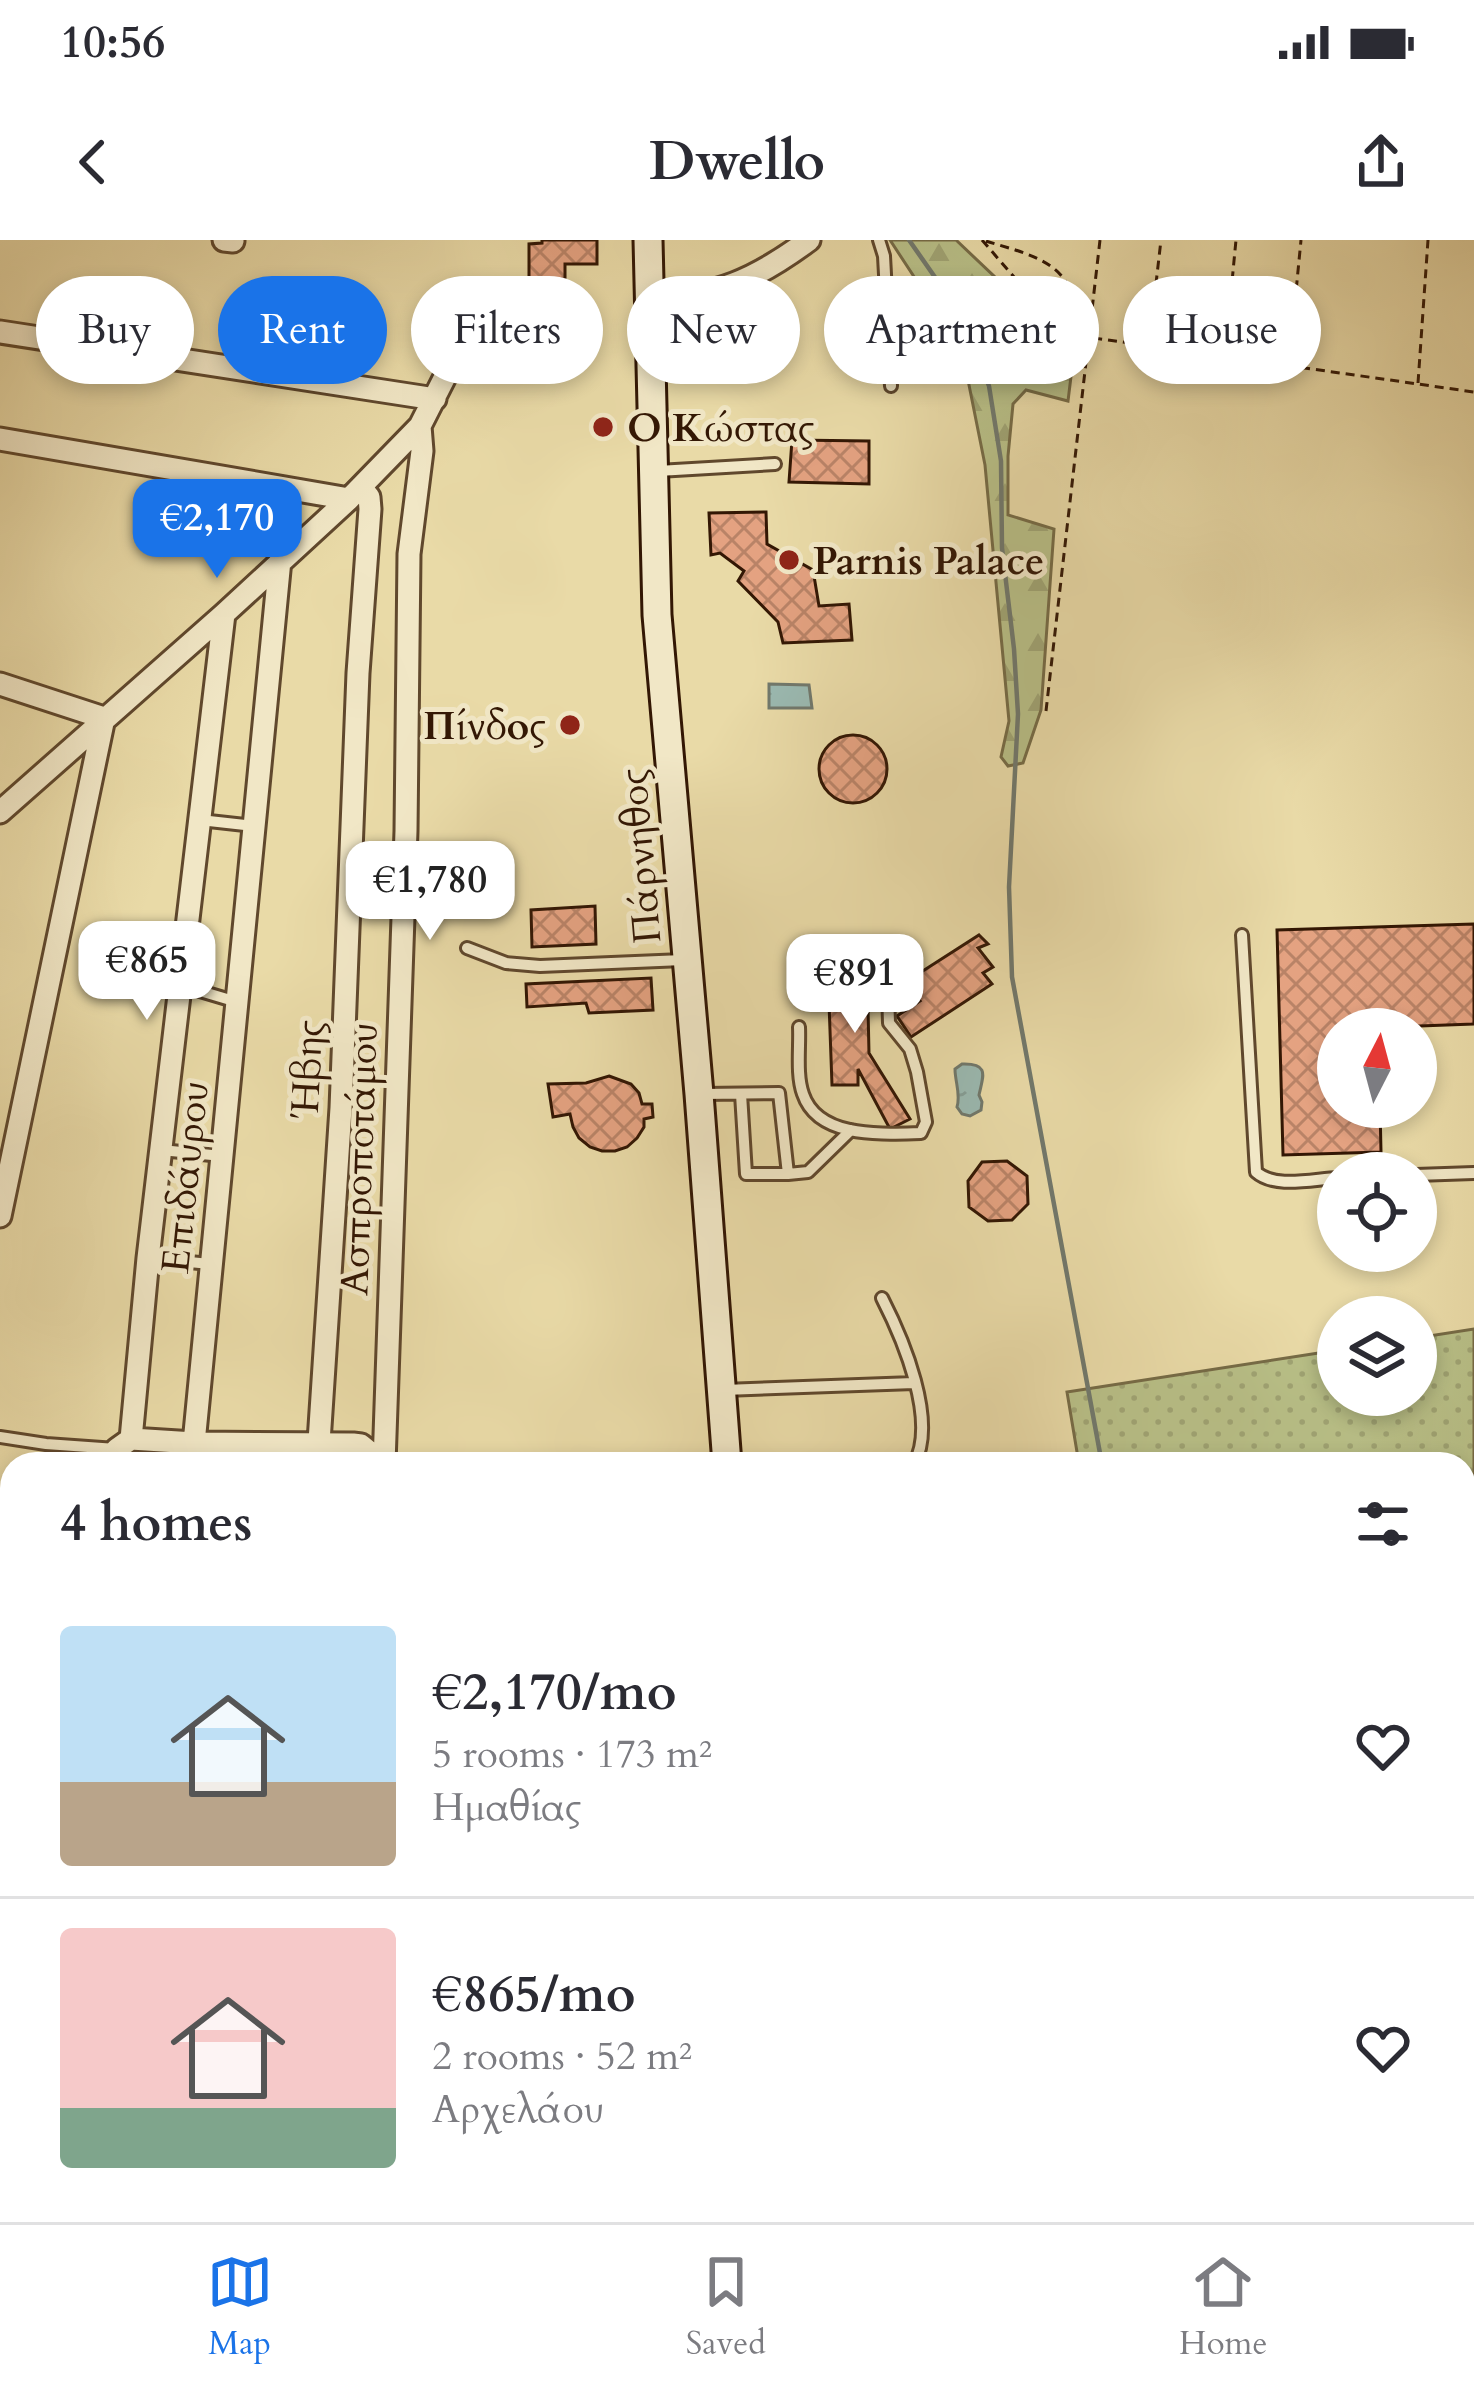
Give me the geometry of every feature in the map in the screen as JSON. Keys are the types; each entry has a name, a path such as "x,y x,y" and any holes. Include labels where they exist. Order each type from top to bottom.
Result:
{"main road":[{"name":"Πάρνηθος","path":"648,240 650,276"},
{"name":"Πάρνηθος","path":"653,384 657,615 726,1452"}],"street":[{"path":"224,240 233,241"},
{"path":"756,276 809,240"},
{"path":"0,332 435,399"},
{"path":"0,812 355,493 420,426 442,384"},
{"name":"Ασπροποτάμου","path":"384,1452 406,831 409,554 422,451 420,426"},
{"path":"0,439 355,493"},
{"name":"Ήβης","path":"319,1442 370,509 369,497 355,493"},
{"name":"Επιδάυρου","path":"194,1442 280,560"},
{"path":"224,614 121,1451 194,1442 319,1442 361,1444 370,1452"},
{"path":"0,684 104,718"},
{"path":"0,1216 104,718"}],"lane":[{"path":"880,240 891,386"},
{"path":"655,471 775,464"},
{"path":"200,820 254,826"},
{"path":"1242,935 1256,1172 1275,1181 1317,1179"},
{"path":"467,948 506,962 540,966 687,960"},
{"path":"800,1027 801,1091 813,1113 851,1130 921,1133 926,1122 917,1072 910,1049 889,1023 887,959 860,961"},
{"path":"180,985 237,1002"},
{"path":"699,1094 801,1091"},
{"path":"779,1093 788,1174"},
{"path":"742,1094 746,1174 808,1172 851,1130"},
{"path":"160,1150 222,1156"},
{"path":"1437,1174 1474,1173"},
{"path":"148,1258 212,1264"},
{"path":"882,1298 904,1348 922,1415 919,1452"},
{"path":"720,1390 914,1383"},
{"path":"0,1437 121,1451"}],"path":[{"path":"983,240 1013,276"},
{"path":"983,240 1055,268 1061,276"},
{"path":"1095,276 1100,240"},
{"path":"1158,276 1162,240"},
{"path":"1233,276 1236,240"},
{"path":"1298,276 1301,240"},
{"path":"1418,385 1428,240"},
{"path":"1321,371 1474,392"},
{"path":"1046,711 1082,384"}],"green space":[{"path":"890,240 956,240 994,276 914,276"},
{"path":"969,384 1070,384 1068,401 1026,390 1013,404 1008,515 1054,529 1041,710 1023,763 1008,766 1001,757 1009,721 985,465"},
{"path":"1474,1329 1474,1452 1077,1452 1067,1392 1317,1353 1317,1416 1437,1416 1437,1335"}],"water":[{"path":"769,684 809,685 812,708 769,708"},
{"path":"962,1064 983,1072 981,1110 970,1116 957,1107 955,1069"}],"building":[{"path":"597,240 597,264 565,264 565,276 529,276 529,244"},
{"path":"792,440 869,441 869,484 789,482"},
{"path":"766,512 767,544 813,570 819,606 849,604 852,640 783,643 778,622 738,581 744,571 720,553 711,555 709,513"},
{"path":"853,735 877,745 887,769 877,793 853,803 829,793 819,769 829,745"},
{"path":"595,906 596,944 532,947 531,910"},
{"path":"1474,924 1474,1024 1437,1025 1437,1008 1317,1008 1317,1128 1380,1128 1381,1152 1283,1155 1277,930"},
{"path":"979,935 988,944 978,948 993,967 983,973 992,984 911,1037 897,1016 920,1001 904,983"},
{"path":"867,964 869,1053 910,1119 890,1129 858,1069 858,1085 832,1085 829,1003 820,1003 818,966"},
{"path":"651,978 653,1010 589,1013 586,1003 527,1007 526,984"},
{"path":"609,1076 631,1084 642,1104 652,1104 653,1117 644,1119 644,1127 627,1147 602,1151 579,1138 570,1114 553,1117 548,1084 586,1083"},
{"path":"1007,1161 1027,1176 1028,1204 1012,1220 988,1221 969,1207 968,1181 982,1162"}],"waterway":[{"path":"909,240 960,313 989,386 1001,461 1002,548 1018,714 1009,887 1012,977 1100,1452"}],"place":[{"name":"Ο Κώστας","path":"603,427"},
{"name":"Parnis Palace","path":"789,560"},
{"name":"Πίνδος","path":"570,725"}]}
